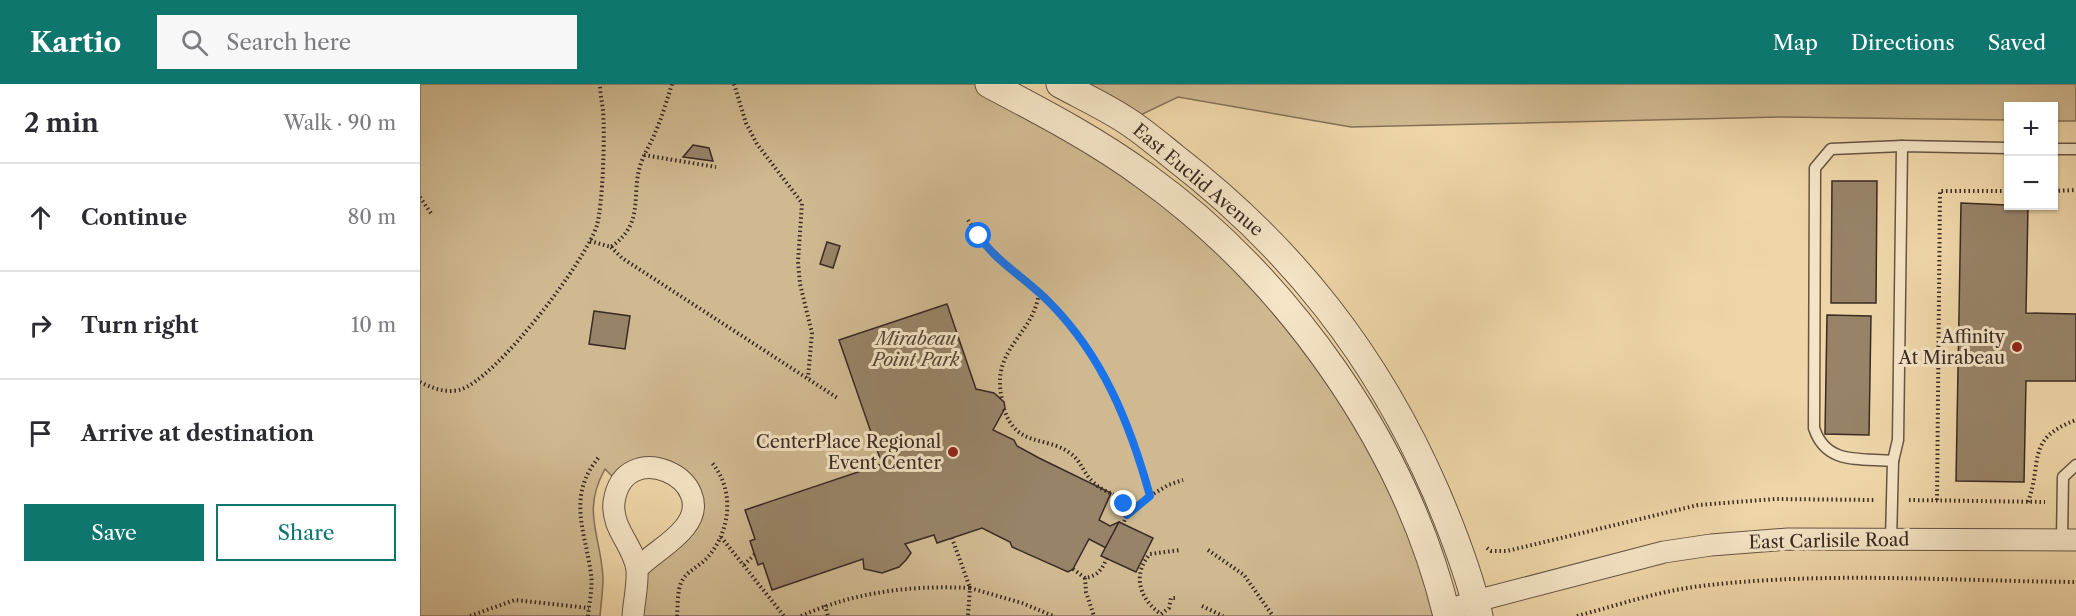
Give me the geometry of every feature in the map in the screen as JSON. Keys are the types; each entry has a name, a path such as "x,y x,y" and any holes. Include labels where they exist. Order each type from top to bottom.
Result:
{"street":[{"name":"East Euclid Avenue","path":"989,84 1078,131 1146,176 1197,217 1284,305 1316,345 1350,394 1373,435 1401,489 1446,614"},
{"name":"East Euclid Avenue","path":"1060,84 1128,121 1189,169 1247,217 1323,301 1358,347 1412,437 1452,530 1477,609"},
{"path":"633,616 637,569 614,515 616,492 620,483 637,470 660,468 671,472 688,487 692,500 692,514 686,526 637,569"},
{"name":"East Carlisile Road","path":"1446,614 1477,609 1664,552 1711,545 1788,538 2069,540"}],"lane":[{"path":"1893,461 1833,454 1820,444 1814,428 1815,168 1831,149 1902,146 2004,148"},
{"path":"1891,540 1893,461 1898,440 1902,146"},
{"path":"2058,149 2076,149"},
{"path":"2069,540 2063,502 2063,477 2076,465"}],"path":[{"path":"611,248 629,229 637,209 640,165 657,130 672,84"},
{"path":"734,84 746,123 757,144 802,203 798,262 800,285 812,333 808,378"},
{"path":"420,382 447,391 460,390 481,378 519,340 578,263 598,223 603,113 599,86"},
{"path":"644,155 716,167"},
{"path":"2058,190 2076,190"},
{"path":"1937,500 1940,191 2004,191"},
{"path":"420,197 432,215"},
{"path":"968,220 985,245 1039,292 1078,336 1107,379 1135,442 1150,496"},
{"path":"590,241 611,248 622,258 839,399"},
{"path":"1002,399 1000,366 1013,341 1033,317 1039,292"},
{"path":"1004,409 1007,419 1024,437 1059,447 1079,460 1093,483 1120,498 1127,515"},
{"path":"2028,502 2035,482 2035,458 2042,441 2056,429 2076,420"},
{"path":"588,616 592,578 579,506 584,480 600,456"},
{"path":"677,616 680,584 686,574 706,560 721,537 725,524 727,494 722,477 712,463"},
{"path":"1123,524 1127,515 1150,496 1168,485 1183,480"},
{"path":"1482,543 1491,551 1507,551 1698,505 1775,499 2063,502"},
{"path":"721,537 784,616"},
{"path":"951,538 970,588 968,615"},
{"path":"1175,598 1171,598 1169,608 1161,614 1148,602 1138,579 1139,570 1150,554 1180,550"},
{"path":"1208,550 1244,575 1273,616"},
{"path":"744,565 754,554"},
{"path":"1085,578 1099,573 1107,558"},
{"path":"1073,569 1085,578 1086,592 1094,616"},
{"path":"1577,616 1689,588 1786,579 2076,582"},
{"path":"801,616 825,605 889,590 970,588 1022,603 1053,616"},
{"path":"470,616 501,603 524,599 589,608"},
{"path":"825,605 828,616"},
{"path":"1202,606 1223,616"}],"green space":[{"name":"Mirabeau Point Park","path":"420,84 989,84 1146,176 1350,394 1447,616 635,616 637,569 692,514 671,472 619,483 605,469 594,498 593,511 603,578 600,616 420,616"},
{"path":"1060,84 2076,84 2076,121 2058,121 2058,102 2004,102 2004,120 1781,117 1351,127 1178,97 1128,121"}],"building":[{"path":"693,145 709,148 713,161 683,157"},
{"path":"1832,181 1877,181 1876,303 1831,303"},
{"name":"Affinity At Mirabeau","path":"1961,203 2004,205 2004,210 2028,210 2026,313 2076,314 2076,381 2026,381 2024,482 1956,481"},
{"path":"827,242 840,246 833,268 820,264"},
{"name":"CenterPlace Regional Event Center","path":"947,304 976,389 994,393 1004,402 1005,408 993,430 1014,440 1017,446 1039,458 1111,493 1099,520 1110,526 1119,522 1106,548 1089,539 1073,569 1068,572 1012,547 1010,542 982,528 937,543 934,535 905,544 911,553 906,560 899,567 882,573 864,569 863,559 772,590 763,563 758,565 750,541 755,539 745,510 882,464 839,340"},
{"path":"594,311 630,316 625,349 589,344"},
{"path":"1827,315 1871,316 1869,435 1825,434"},
{"path":"1119,522 1153,538 1136,572 1101,556"}],"place":[{"name":"Affinity At Mirabeau","path":"2017,347"},
{"name":"CenterPlace Regional Event Center","path":"953,452"}],"route":[{"path":"979,236 990,250 1028,281 1063,317 1107,379 1135,442 1150,496 1127,515 1124,504"}]}
